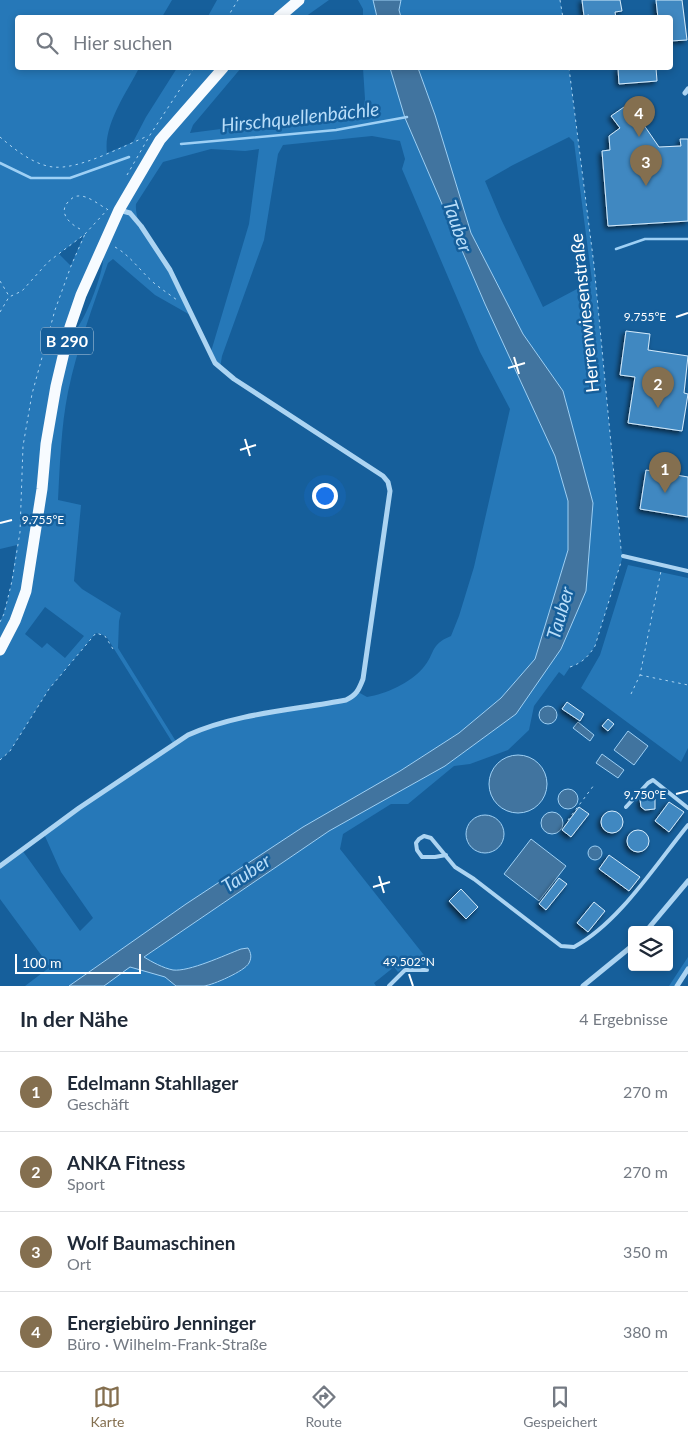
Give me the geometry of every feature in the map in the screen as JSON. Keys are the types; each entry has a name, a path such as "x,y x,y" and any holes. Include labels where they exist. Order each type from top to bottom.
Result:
{"main road":[{"path":"282,15 299,0"},
{"name":"B 290","path":"0,650 15,621 26,591 56,386 70,327 81,295 114,209 160,140 221,70"}],"street":[{"path":"0,866 79,808 188,735 203,728 240,719 346,700 358,692 363,679 390,491 388,482 383,476 220,368 210,355 170,270 130,213 114,209"},
{"path":"650,926 688,881"},
{"path":"583,986 628,949"},
{"path":"677,986 688,969"}],"lane":[{"path":"623,556 688,572"},
{"path":"626,807 653,780 688,808"},
{"path":"446,855 422,857 417,850 416,843 424,836 431,838 446,855 455,867 474,879 561,946 574,948 605,925 633,895 688,825"},
{"path":"389,986 405,970 427,970"}],"path":[{"path":"229,15 238,0"},
{"path":"560,0 562,15"},
{"name":"Herrenwiesenstraße","path":"569,70 594,265 620,549 623,556"},
{"path":"0,137 15,150 52,167 85,162 150,135"},
{"path":"0,312 9,297 22,291 48,262 114,209 87,198 78,196 71,198 66,205 64,214 68,220 80,228"},
{"path":"0,622 4,614 12,581 20,532 23,446 32,394 55,310 85,234"},
{"path":"115,247 139,265 153,282 188,309"},
{"path":"0,280 9,297"},
{"path":"570,667 580,664 595,646 623,556"},
{"path":"631,694 640,675 663,566"},
{"path":"0,760 10,751 49,689 96,633 105,636 114,649"},
{"path":"640,675 688,685"},
{"path":"568,820 594,785"}],"shaded area":[{"path":"0,0 172,0 163,15 15,15 15,70 138,70 112,120 107,142 107,153 133,142 146,117 176,70 239,70 193,125 190,133 236,127 274,130 304,123 362,118 365,99 363,70 391,70 405,118 485,304 555,456 568,501 568,550 535,659 501,698 459,733 108,958 69,986 25,986 50,967 0,899 0,866 22,850 80,931 93,918 61,872 44,834 174,745 106,636 96,633 49,689 10,751 0,760 0,622 9,594 17,545 0,549","holes":["372,136 400,141 405,159 402,169 480,352 510,409 474,567 459,616 451,636 436,646 427,663 418,673 397,687 367,697 358,692 346,700 240,719 188,735 177,743 118,648 121,613 82,589 74,581 81,505 58,500 61,446 66,405 76,359 86,327 108,263 113,259 155,295 192,316 170,269 143,230 136,213 136,204 163,162 211,149 245,151 259,149 249,224 210,355 220,368 222,356 264,240 278,154 283,145","84,235 71,265 70,265 59,254","103,246 102,268 95,290 85,315 73,333 68,337","45,607 84,636 65,658 47,643 42,648 25,634"]},
{"path":"217,0 329,0 308,15 209,15"},
{"path":"358,0 373,0 377,15 363,15 363,9"},
{"path":"401,0 560,0 563,15 400,15"},
{"path":"419,70 569,70 594,265 623,556 595,646 584,659 570,667 564,676 559,672 534,706 529,730 508,750 470,764 454,766 408,804 391,804 343,834 340,849 431,964 405,967 398,972 394,967 374,983 376,986 205,986 228,978 249,964 241,949 197,966 180,970 165,968 143,958 329,831 445,766 516,714 586,591 593,503 563,391 523,334 471,233 435,115","holes":["569,137 574,142 592,281 543,307 485,181"]},
{"path":"628,565 688,578 688,748 681,762 581,688 600,655"},
{"path":"688,957 688,969 677,986 669,986"},
{"path":"130,966 165,977 176,986 104,986"}],"water":[{"path":"373,0 401,0 399,10 400,15 377,15"},
{"name":"Tauber","path":"391,70 419,70 435,115 471,233 523,334 563,391 593,503 586,591 561,649 516,714 445,766 329,831 144,957 165,968 180,970 248,948 251,957 249,963 242,970 204,986 176,986 165,977 130,967 104,986 69,986 186,904 303,827 400,771 459,733 501,698 535,659 568,550 568,501 555,456 485,304 405,118"},
{"path":"548,706 554,709 557,715 554,721 548,724 542,721 539,715 542,709"},
{"path":"578,722 594,735 590,741 573,728"},
{"path":"628,731 648,746 634,765 614,750"},
{"path":"602,754 624,770 618,778 596,763"},
{"path":"512,755 524,755 539,763 547,778 547,790 539,805 524,813 512,813 497,805 489,790 489,778 497,763"},
{"path":"568,789 575,792 578,799 575,806 568,809 561,806 558,799 561,792"},
{"path":"552,812 560,815 563,823 560,831 552,834 544,831 541,823 544,815"},
{"path":"485,815 498,821 504,834 498,847 485,853 472,847 466,834 472,821"},
{"path":"531,839 566,866 539,901 504,874"},
{"path":"595,846 600,848 602,853 600,858 595,860 590,858 588,853 590,848"}],"building":[{"path":"582,0 620,0 622,11 615,12 616,15 584,15"},
{"path":"656,0 682,0 687,40 673,41 673,15 658,15"},
{"path":"618,70 656,70 657,81 619,84"},
{"path":"624,107 632,118 637,115 659,147 681,146 680,139 688,139 688,221 608,226 602,151 610,150 609,136 620,128 611,116"},
{"path":"626,331 650,334 648,350 688,356 684,393 688,394 682,431 628,423 635,377 620,375"},
{"path":"646,470 688,477 688,517 640,509"},
{"path":"567,702 584,714 580,721 562,709"},
{"path":"608,719 614,724 608,731 602,726"},
{"path":"646,794 651,795 655,799 655,809 645,810 641,807 640,799"},
{"path":"669,802 684,812 669,832 655,821"},
{"path":"579,807 589,814 571,837 562,830"},
{"path":"608,811 616,811 623,818 623,826 616,833 608,833 601,826 601,818"},
{"path":"638,830 646,833 649,841 646,849 638,852 630,849 627,841 630,833"},
{"path":"609,855 640,877 629,891 599,869"},
{"path":"559,878 567,884 546,910 539,904"},
{"path":"461,889 478,907 466,919 449,901"},
{"path":"594,902 605,911 588,932 577,923"}],"waterway":[{"name":"Hirschquellenbächle","path":"181,144 336,130 407,117"},
{"name":"Hirschquellenbächle","path":"0,163 31,178 70,178 129,157"},
{"path":"616,249 645,239 688,239"}],"place":[{"name":"Energiebüro Jenninger","path":"639,137"},
{"name":"Wolf Baumaschinen","path":"646,186"},
{"name":"ANKA Fitness","path":"658,408"},
{"name":"Edelmann Stahllager","path":"665,493"}]}
